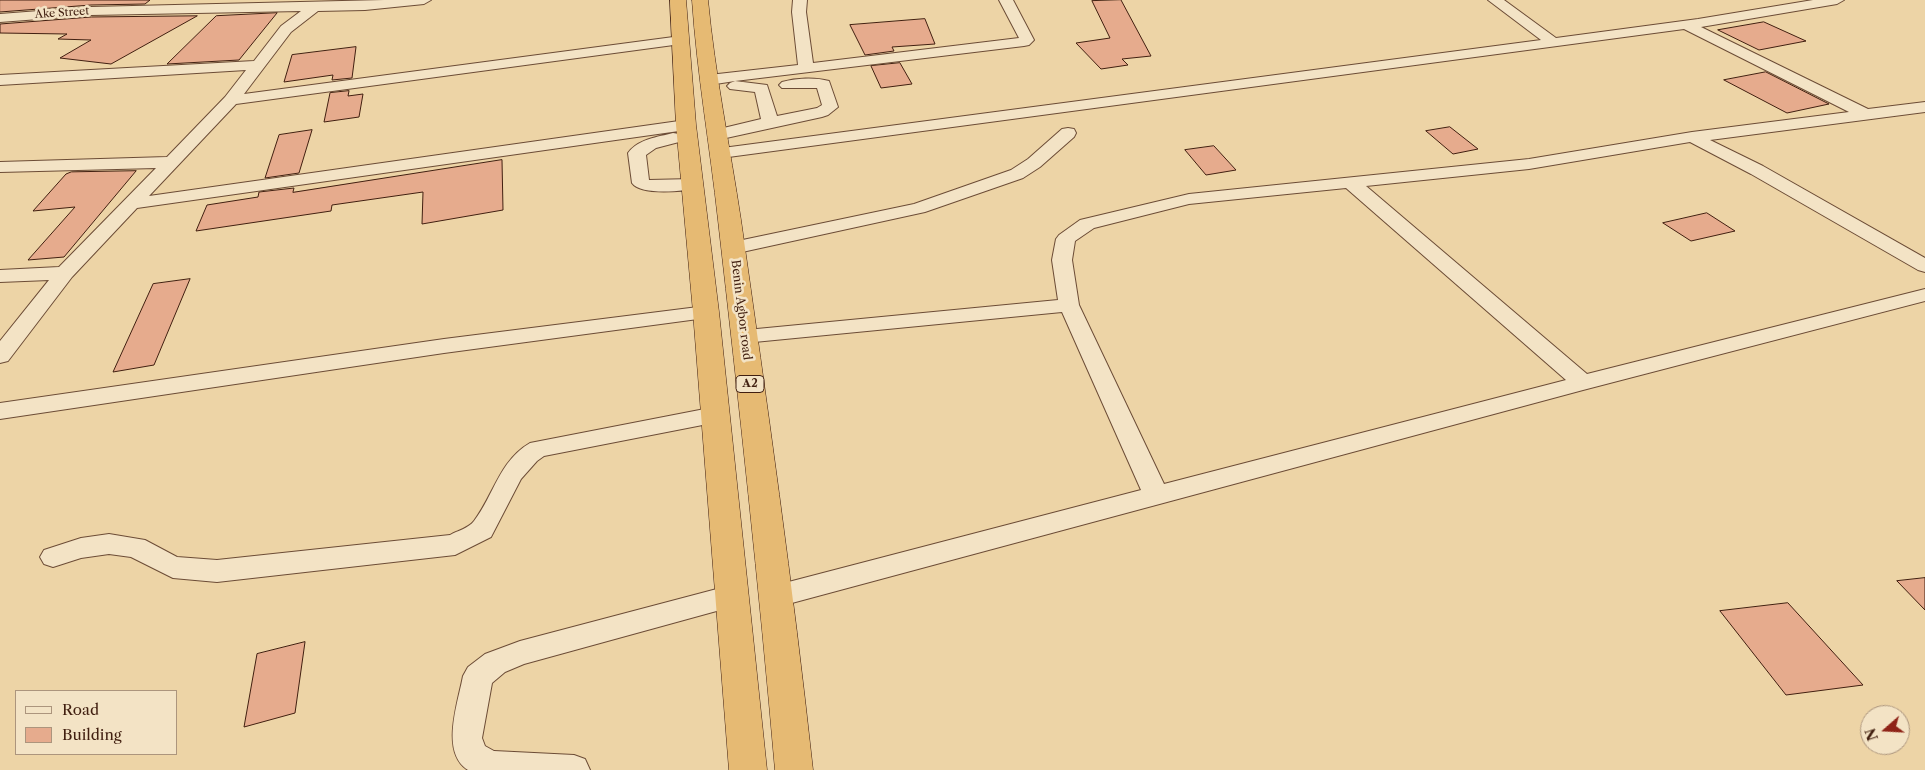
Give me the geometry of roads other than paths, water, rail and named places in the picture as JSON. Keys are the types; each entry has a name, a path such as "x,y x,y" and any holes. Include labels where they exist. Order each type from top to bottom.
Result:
{"highway":[{"path":"678,0 687,130 706,312 748,770"},
{"name":"Benin Agbor road","path":"700,0 709,82 733,248 777,596 794,770"}],"street":[{"path":"91,11 106,0"},
{"name":"Ake Street","path":"0,18 91,11 365,6 424,0"},
{"path":"800,0 799,12 806,68"},
{"path":"709,82 806,68 1024,42 1027,40 1006,0"},
{"path":"1495,0 1553,42"},
{"path":"719,144 1553,42 1685,24 1798,2 1837,0"},
{"path":"0,356 65,273 169,162 231,100 286,29 315,7"},
{"path":"1685,24 1867,114"},
{"path":"231,100 681,40"},
{"path":"0,80 258,65"},
{"path":"709,82 762,88 816,83 824,84 830,107 822,112 770,122 719,144"},
{"path":"762,88 770,122"},
{"path":"1157,497 1069,306 1062,260 1066,239 1086,224 1189,199 1530,164 1692,137 1925,106"},
{"path":"687,130 650,144 637,153 642,183 650,186 693,184"},
{"path":"130,204 687,130"},
{"path":"733,248 920,208 1017,174 1034,163 1068,133"},
{"path":"1692,137 1757,170 1925,266"},
{"path":"0,167 169,162"},
{"path":"1350,182 1583,383"},
{"path":"0,276 65,273"},
{"path":"777,596 1583,383 1925,295"},
{"path":"744,336 1069,306"},
{"path":"0,410 454,345 706,312"},
{"path":"53,557 81,548 109,544 136,547 174,567 217,571 455,545 482,530 512,474 528,456 538,449 715,415"},
{"path":"574,770 489,766 472,756 468,738 478,676 495,663 520,653 732,596"}]}
